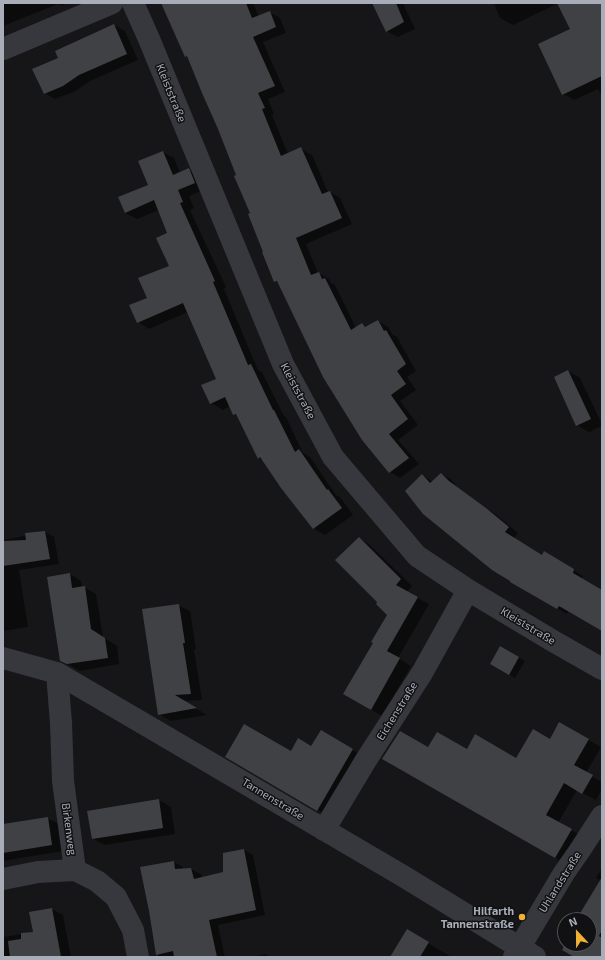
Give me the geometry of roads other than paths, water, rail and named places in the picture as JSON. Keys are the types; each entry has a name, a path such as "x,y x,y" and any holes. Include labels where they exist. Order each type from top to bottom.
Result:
{"street":[{"path":"3,49 112,3"},
{"name":"Kleiststraße","path":"133,3 283,364 333,457 417,556 468,590 602,669"},
{"name":"Eichenstraße","path":"324,830 370,754 422,673 468,590"},
{"name":"Tannenstraße","path":"3,658 57,673 403,876 523,954"},
{"name":"Birkenweg","path":"57,673 61,722 63,782 75,870 97,881 116,896 133,930 138,957"},
{"name":"Uhlandstraße","path":"523,954 564,873 602,816"},
{"path":"3,879 38,872 75,870"}],"place":[{"name":"Hilfarth Tannenstraße","path":"522,917"}]}
